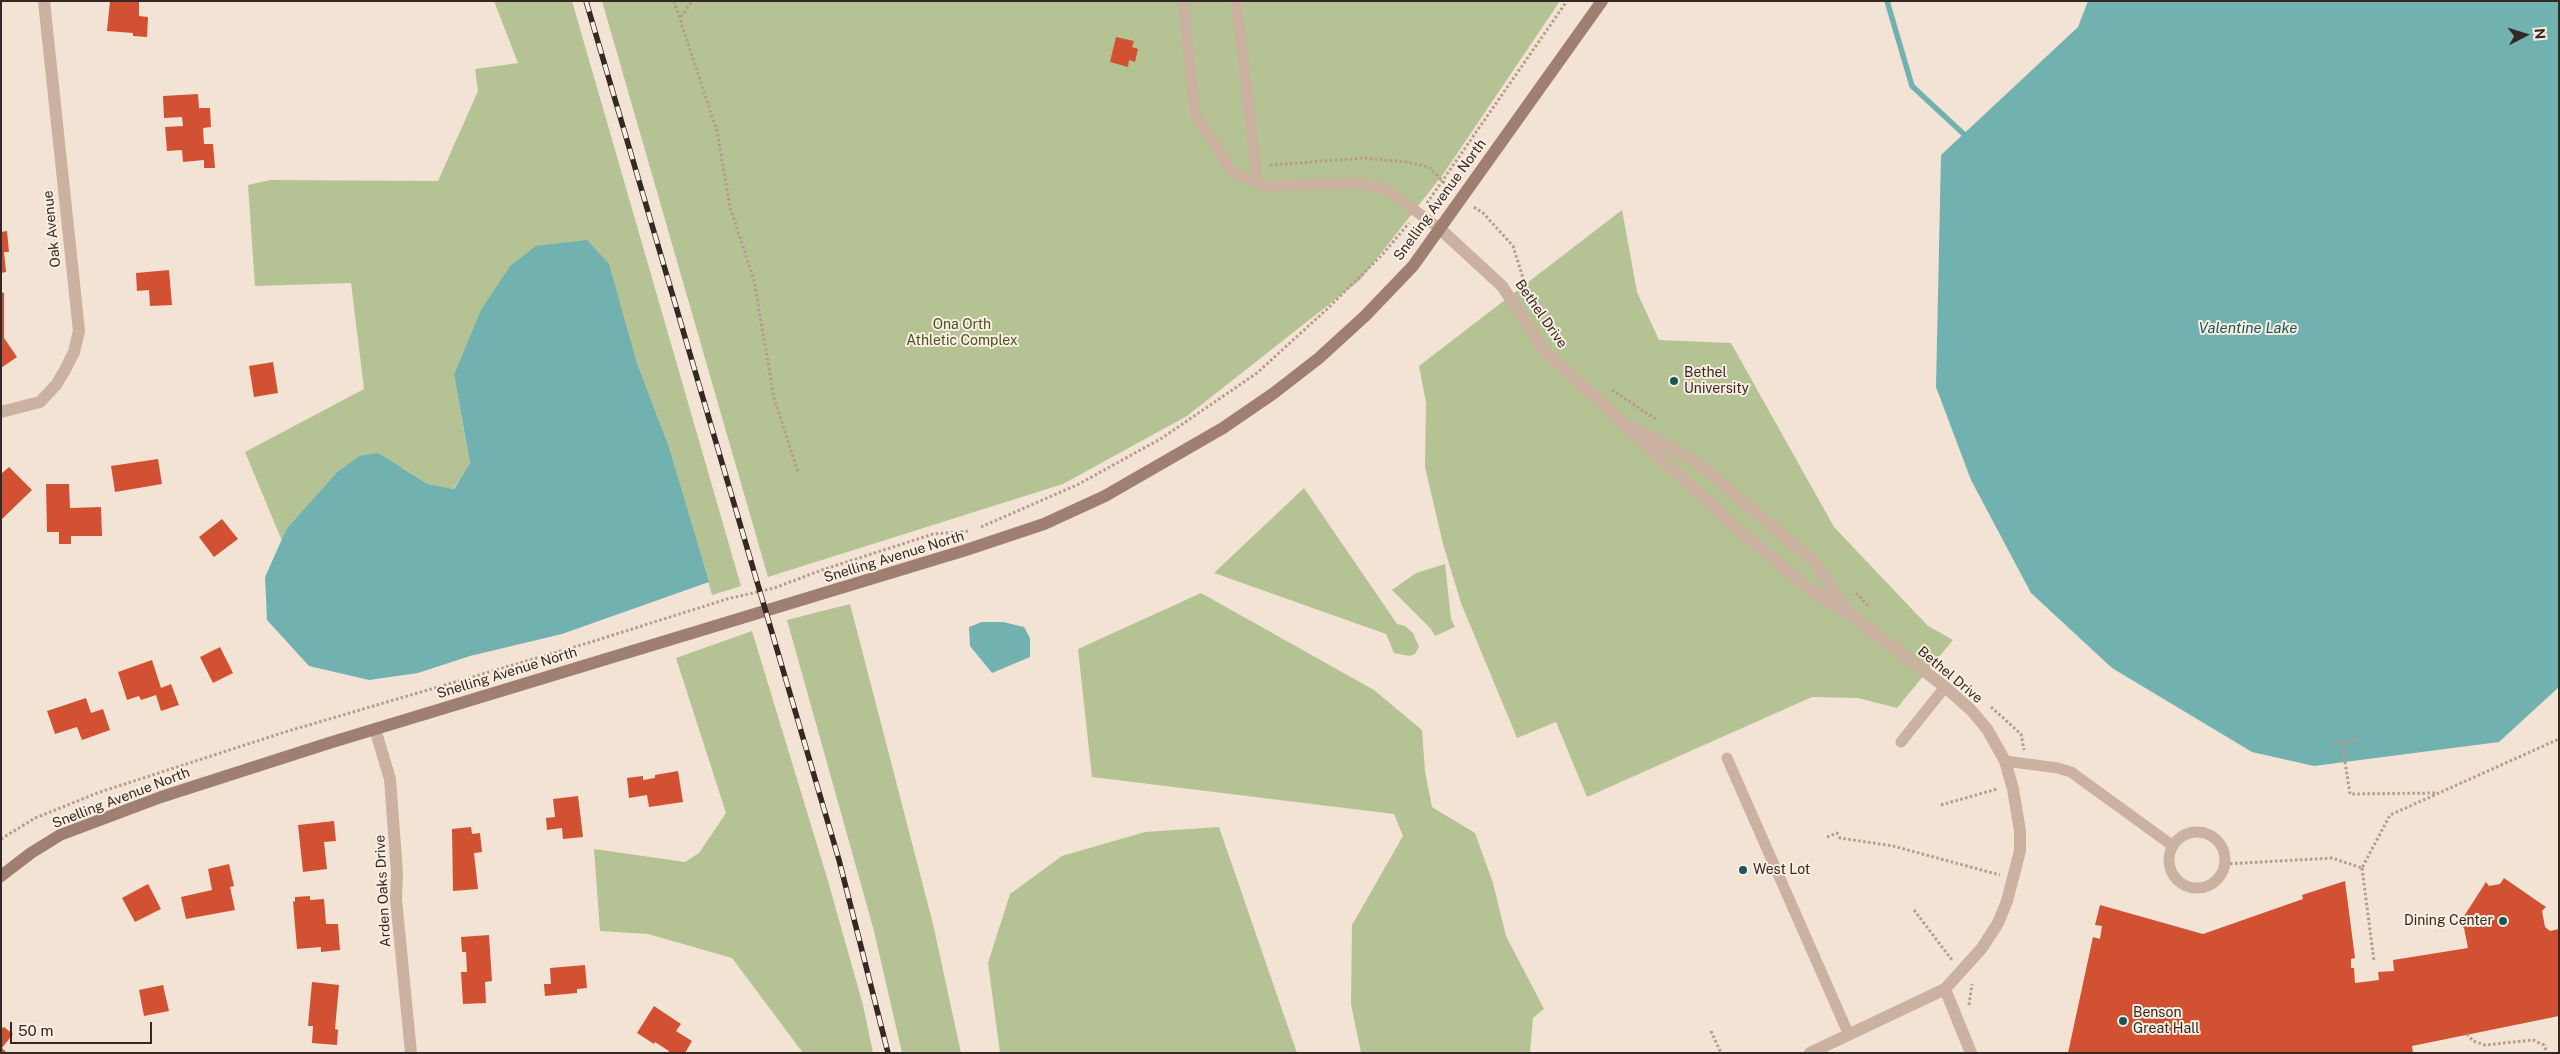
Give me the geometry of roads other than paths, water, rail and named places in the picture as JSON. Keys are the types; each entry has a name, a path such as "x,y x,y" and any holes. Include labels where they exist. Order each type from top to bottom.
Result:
{"street":[{"name":"Oak Avenue","path":"1,412 40,402 56,385 65,370 74,352 79,331 44,1"},
{"name":"Snelling Avenue North","path":"1,876 16,863 60,836 161,797 375,729 966,550 1044,524 1105,496 1223,428 1319,358 1365,316 1413,266 1602,1"},
{"name":"Bethel Drive","path":"1439,228 1502,286 1544,350 1617,419 1746,537 1813,592 1847,612 1946,687 1971,710 1987,730 2005,761 2015,798 2020,830 2020,851 2014,879 1998,922 1982,948 1945,989"},
{"name":"Bethel Drive","path":"1617,419 1695,461 1807,555 1824,574 1847,612"},
{"name":"Arden Oaks Drive","path":"375,729 390,779 397,874 396,900 411,1053"},
{"name":"Snelling Avenue North","path":"1,868 16,863"},
{"path":"1810,1053 1945,989 1971,1053"}],"lane":[{"path":"1183,1 1195,113 1232,172 1264,186 1352,183 1384,188 1439,228"},
{"path":"1236,1 1256,166 1256,182"},
{"path":"1901,742 1946,687"},
{"path":"1727,758 1849,1035"},
{"path":"2005,761 2058,768 2071,772 2173,846"},
{"path":"2194,832 2206,834 2218,841 2224,853 2225,864 2221,875 2210,885 2195,888 2184,886 2176,878 2170,867 2169,855 2173,846 2182,836 2194,832"}],"water":[{"name":"Valentine Lake","path":"2088,1 2559,1 2559,687 2499,742 2314,766 2252,752 2112,668 2031,593 1971,480 1936,387 1941,155 2078,27"},
{"path":"587,240 609,264 636,360 669,447 709,582 562,634 470,656 418,673 369,680 309,666 267,620 265,577 287,528 337,472 359,456 378,453 428,484 454,489 470,463 454,375 481,310 510,266 536,246"},
{"path":"982,622 1003,622 1024,627 1030,638 1030,657 992,673 970,646 969,627"}],"waterway":[{"path":"1887,1 1912,86 1968,138"}],"railway":[{"path":"586,1 839,860 888,1053"}],"place":[{"name":"Bethel University","path":"1674,381"},
{"name":"West Lot","path":"1743,870"},
{"name":"Dining Center","path":"2503,921"},
{"name":"Benson Great Hall","path":"2123,1021"}],"park label":[{"name":"Ona Orth Athletic Complex","path":"962,334"}]}
